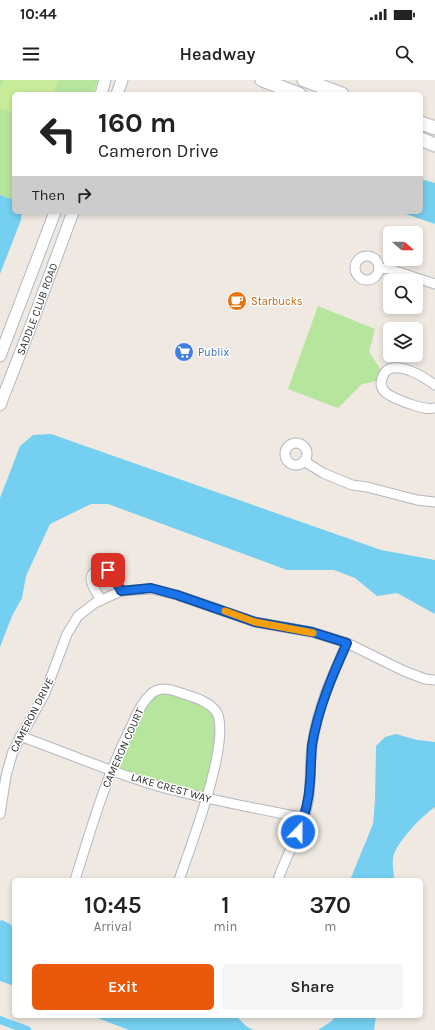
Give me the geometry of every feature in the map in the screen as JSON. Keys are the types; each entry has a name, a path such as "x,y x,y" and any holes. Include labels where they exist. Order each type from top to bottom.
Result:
{"main road":[{"path":"262,80 294,92"},
{"path":"304,80 337,92"},
{"path":"423,124 435,128"},
{"path":"423,141 435,145"}],"street":[{"path":"101,92 105,80"},
{"path":"118,92 122,80"},
{"name":"SADDLE CLUB ROAD","path":"0,356 54,214"},
{"name":"SADDLE CLUB ROAD","path":"0,405 72,214"},
{"path":"379,268 390,269 435,284"},
{"path":"435,385 413,372 396,367 386,371 382,380 383,389 388,396 422,408 435,408"},
{"path":"304,461 323,474 352,485 367,487 417,500 435,502"},
{"path":"101,600 91,583 92,576 96,570 104,568 112,573 121,591"},
{"name":"CAMERON DRIVE","path":"0,814 10,760 20,736 45,693 67,634 78,616 101,600 121,591 151,588 177,595 255,622 312,632 347,643 404,671 425,679 435,680"},
{"path":"279,878 304,818 309,796 311,757 317,723 325,693 347,643"},
{"name":"CAMERON COURT","path":"75,878 111,770 143,703 151,694 160,689 168,689 208,704 216,712 220,720 215,768 207,798 180,878"},
{"name":"LAKE CREST WAY","path":"20,736 111,770 161,786 207,798 304,818"}],"green space":[{"path":"0,80 98,80 94,92 12,92 12,199 0,195"},
{"path":"4,80 59,80 54,92 12,92 12,112 0,108 0,90"},
{"path":"318,306 375,329 369,352 384,374 382,380 362,384 338,408 288,389"},
{"path":"160,689 198,699 220,720 207,798 111,770 143,703"}],"water":[{"path":"423,180 435,183 435,224 406,214 423,214"},
{"path":"0,195 12,199 12,214 22,214 21,220 0,274"},
{"path":"51,434 381,550 435,560 435,614 397,593 377,596 355,578 334,570 287,570 108,504 91,504 50,524 26,576 22,598 12,616 0,647 0,498 20,446 33,435"},
{"path":"396,734 417,740 435,742 435,807 417,823 399,845 393,858 394,878 351,878 373,824 376,746 385,737"},
{"path":"2,920 12,926 12,985 0,981 0,921"},
{"path":"97,1018 238,1018 246,1026 253,1030 129,1030"},
{"path":"334,1018 376,1018 374,1030 318,1030 332,1021"}],"waterway":[{"path":"0,1020 27,1030"}],"slow traffic":[{"path":"225,611 255,622 313,633"}],"place":[{"name":"Starbucks","path":"237,301"},
{"name":"Publix","path":"184,352"}],"route":[{"path":"108,570 112,573 121,591 151,588 177,595 255,622 312,632 347,643 334,670 318,716 312,746 309,796 304,818 298,832"}]}
